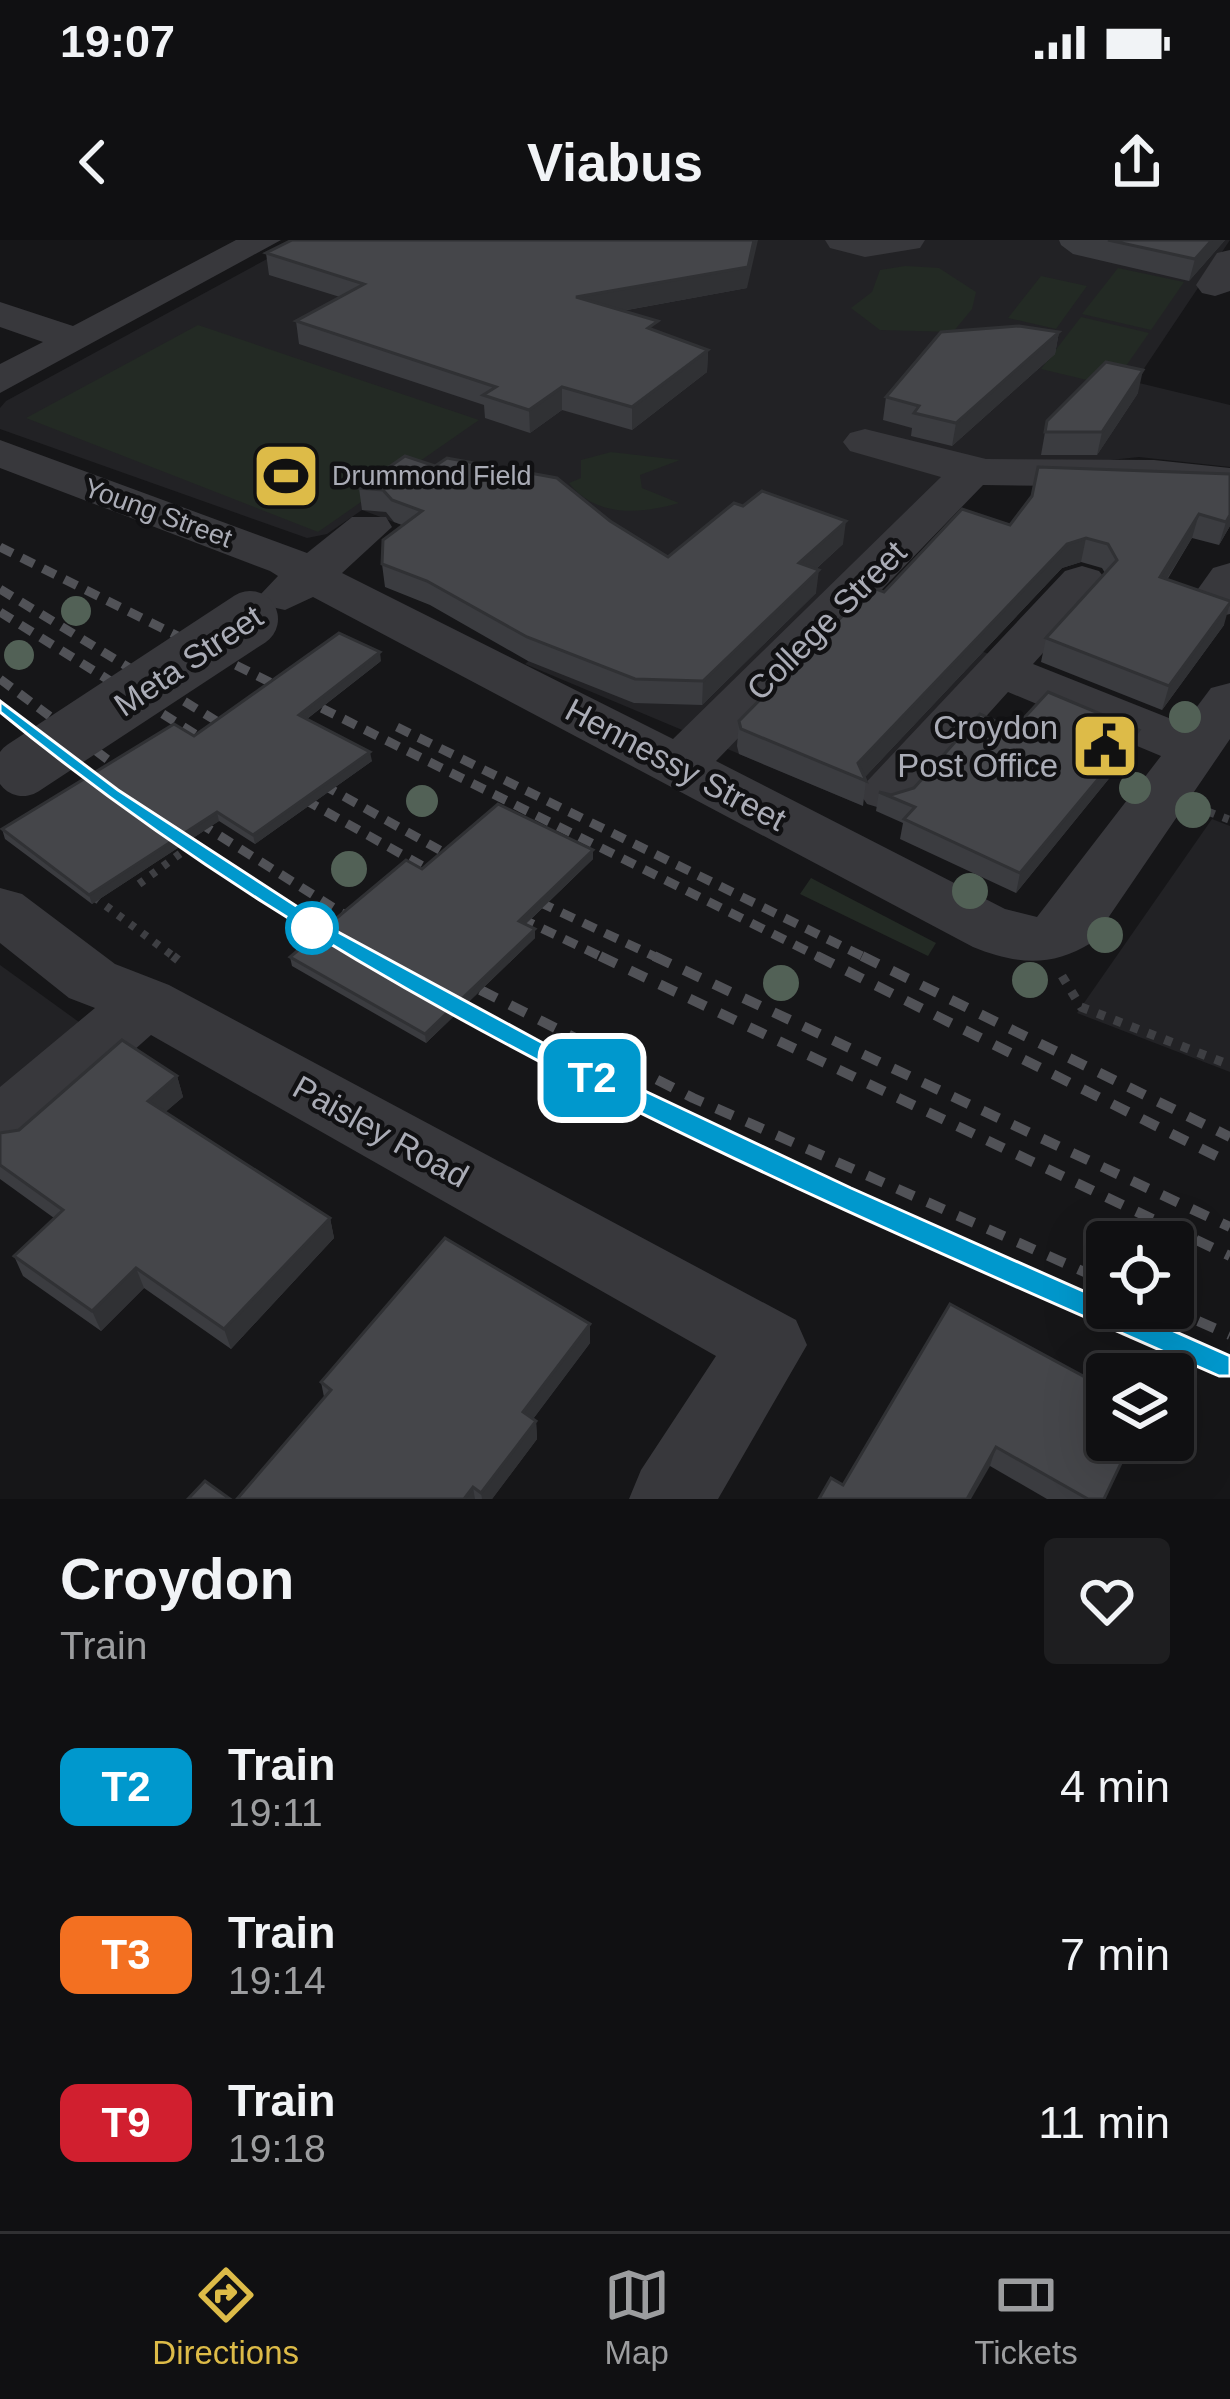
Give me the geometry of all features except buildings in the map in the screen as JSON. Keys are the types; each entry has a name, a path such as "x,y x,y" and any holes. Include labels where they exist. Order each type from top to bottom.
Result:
{"street":[{"path":"0,381 263,240"},
{"path":"843,240 865,246 907,240"},
{"path":"0,314 76,340"},
{"path":"865,442 972,471 1026,475 1136,469 1230,482"},
{"name":"Young Street","path":"0,454 314,574"},
{"name":"College Street","path":"679,766 972,471"},
{"name":"Meta Street","path":"12,775 250,619 370,527"},
{"name":"Hennessy Street","path":"314,574 384,618 532,688 970,920 1002,935 1042,942"},
{"path":"887,791 1082,581"},
{"path":"1003,671 1195,749"},
{"path":"1042,942 1069,927 1230,700"},
{"name":"Paisley Road","path":"0,910 92,982 165,983 768,1345 671,1499"},
{"path":"0,1127 165,983"}],"path":[{"path":"1204,809 1230,820"},
{"path":"139,884 181,853"},
{"path":"148,855 165,865"},
{"path":"74,882 165,983"},
{"path":"1042,942 1081,1007 1230,1065"}],"shaded area":[{"path":"302,240 1230,240 1135,382 1230,405 1230,467 1139,457 1005,471 874,552 869,611 1003,659 856,803 525,664 578,618 423,533 362,510 327,534 307,538 0,429 0,408 6,401"},
{"path":"939,268 976,292 972,309 953,332 880,330 851,308 872,292 880,270"},
{"path":"1118,268 1184,282 1151,330 1082,314"},
{"path":"1041,276 1087,286 1056,329 1008,318"},
{"path":"1081,317 1149,333 1112,386 1041,369"},
{"name":"Drummond Field","path":"198,325 479,420 318,532 26,418"},
{"path":"611,452 680,460 640,475 642,488 679,503 650,509 606,508 569,483 581,478 581,460"},
{"path":"1212,819 1230,826 1230,1072 1077,1013"},
{"path":"811,878 936,943 928,956 800,894"},
{"path":"0,965 90,1030 0,1108"}],"railway":[{"path":"6,550 0,547 823,959"},
{"path":"0,589 246,739"},
{"path":"0,612 222,751"},
{"path":"0,679 139,783"},
{"path":"0,707 115,798"},
{"path":"397,727 868,959"},
{"path":"302,773 470,867"},
{"path":"284,788 451,882"},
{"path":"179,810 372,932"},
{"path":"155,825 347,947"},
{"path":"518,892 660,959"},
{"path":"499,908 606,959"},
{"path":"600,956 1230,1256"},
{"path":"654,956 1230,1227"},
{"path":"817,956 1230,1163"},
{"path":"862,956 1230,1137"},
{"path":"451,975 693,1098 1086,1273"},
{"path":"431,994 726,1143 1230,1366"},
{"path":"1194,1319 1230,1335"}],"train":[{"name":"T2","path":"0,707 110,795 318,932 534,1050 841,1196 1230,1366"}],"place":[{"name":"Drummond Field","path":"286,476"},
{"name":"Croydon Post Office","path":"1105,746"}]}
